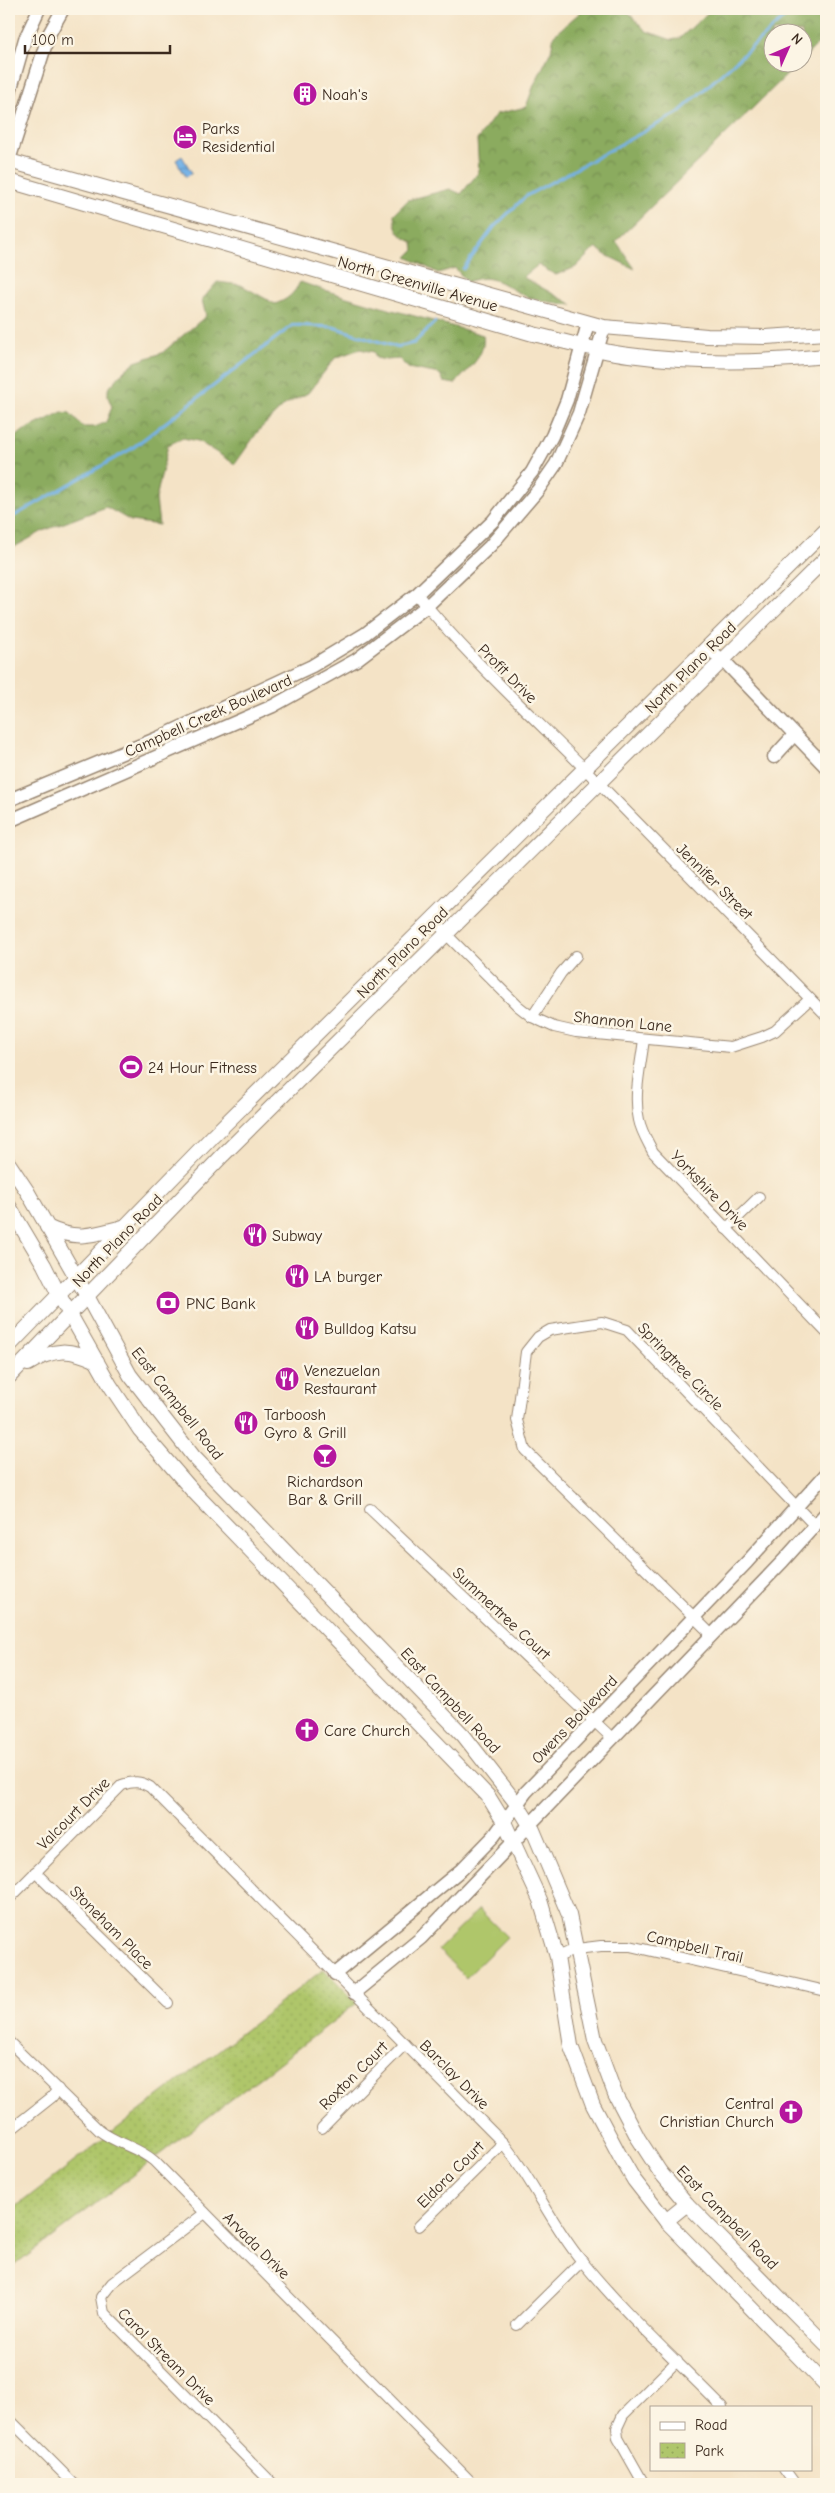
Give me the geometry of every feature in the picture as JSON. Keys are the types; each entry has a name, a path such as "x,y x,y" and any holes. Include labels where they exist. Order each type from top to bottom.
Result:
{"main road":[{"name":"North Greenville Avenue","path":"9,161 604,327 708,336 766,337 826,332"},
{"name":"North Greenville Avenue","path":"9,181 533,334 583,346 629,355 732,362 777,361 826,356"},
{"name":"North Plano Road","path":"9,1346 212,1137 434,915 583,768 708,649 826,530"},
{"name":"North Plano Road","path":"10,1375 223,1155 445,933 826,558"},
{"path":"212,1137 223,1155"},
{"name":"East Campbell Road","path":"9,1164 48,1227 130,1375 193,1456 464,1736 516,1804 529,1823 568,1915 577,1949 595,2040 615,2094 638,2138 656,2165 687,2204 826,2345"},
{"path":"9,1206 97,1361 140,1430 212,1511 488,1796 504,1822 540,1900 557,1957 571,2046 593,2105 634,2180 666,2221 826,2385"},
{"path":"48,1227 75,1237 89,1236 127,1225"},
{"path":"10,1375 44,1354 56,1352 69,1351 80,1353 97,1361"},
{"path":"212,1511 229,1494"},
{"path":"314,1617 332,1600"},
{"path":"666,2221 687,2204"}],"street":[{"path":"9,95 25,39 39,9"},
{"path":"9,161 49,34 63,9"},
{"name":"Campbell Creek Boulevard","path":"9,800 109,759 312,666 365,634 417,594 492,521 524,483 552,436 567,400 588,323"},
{"name":"Campbell Creek Boulevard","path":"9,821 273,706 356,660 427,606 490,546 536,492 556,464 568,440 585,396 604,327"},
{"path":"524,483 536,492"},
{"name":"Profit Drive","path":"417,594 481,668 583,768"},
{"path":"708,649 723,660 826,767"},
{"path":"312,666 320,680"},
{"path":"774,757 794,735"},
{"path":"109,759 116,773"},
{"name":"Jennifer Street","path":"583,768 826,1015"},
{"name":"Shannon Lane","path":"434,915 445,933 518,1006 532,1017 554,1027 576,1032 731,1047 762,1037 775,1030 810,999"},
{"path":"532,1017 561,973 576,956"},
{"name":"Yorkshire Drive","path":"644,1039 637,1096 639,1122 653,1152 826,1332"},
{"path":"726,1229 759,1197"},
{"name":"Springtree Circle","path":"712,1635 524,1450 517,1420 526,1352 538,1337 550,1330 602,1322 627,1330 815,1526"},
{"name":"Owens Boulevard","path":"335,1974 446,1884 494,1836 516,1804 694,1618 826,1474"},
{"name":"Summertree Court","path":"370,1509 613,1739"},
{"path":"354,1993 415,1944 529,1823 613,1739 826,1513"},
{"name":"Valcourt Drive","path":"9,1899 122,1785 132,1781 142,1783"},
{"name":"Barclay Drive","path":"142,1783 150,1787 503,2143 516,2158 550,2216 582,2261 721,2406"},
{"name":"Stoneham Place","path":"35,1872 168,2004"},
{"name":"Campbell Trail","path":"557,1957 577,1949 601,1946 630,1946 826,1991"},
{"name":"Arvada Drive","path":"9,2042 110,2138 148,2156 473,2484"},
{"name":"Roxton Court","path":"322,2128 405,2044"},
{"path":"9,2131 52,2097 58,2089"},
{"name":"Eldora Court","path":"419,2226 503,2143"},
{"name":"Carol Stream Drive","path":"205,2213 112,2283 101,2297 104,2313 273,2484"},
{"path":"517,2326 582,2261"},
{"path":"644,2484 618,2438 617,2428 623,2415 677,2361"},
{"path":"9,2419 74,2484"},
{"path":"785,2470 795,2484"}],"green space":[{"path":"584,9 622,9 629,13 646,31 672,40 680,38 712,9 826,9 826,42 819,43 812,50 812,22 762,22 762,72 790,72 616,241 635,269 604,254 596,247 576,267 556,275 538,265 523,277 573,305 531,298 522,295 501,282 486,278 467,282 455,268 438,273 407,257 414,250 413,242 399,232 395,224 394,214 408,200 450,189 461,194 479,172 477,140 496,114 526,107 534,85 551,51 554,35"},
{"path":"217,282 241,285 275,304 290,296 300,282 483,335 482,349 475,362 455,384 444,382 440,374 408,368 399,359 386,360 376,358 374,352 360,349 335,358 308,393 286,404 259,430 235,464 198,441 183,438 168,445 156,499 159,525 131,521 106,507 43,531 9,550 9,443 23,431 62,412 70,413 83,427 95,427 106,422 112,407 108,397 108,389 135,362 162,353 206,316 202,300"},
{"path":"479,1909 507,1937 466,1978 438,1949"},
{"path":"324,1969 357,2003 9,2270 9,2212"}],"water":[{"path":"182,156 192,173 186,177 176,160"}],"waterway":[{"path":"463,269 494,227 526,196 678,113 794,9"},
{"path":"9,519 131,449 293,325 333,327 396,347 414,343 435,322"}],"place":[{"name":"Noah's","path":"305,94"},
{"name":"Parks Residential","path":"185,137"},
{"name":"24 Hour Fitness","path":"131,1067"},
{"name":"Subway","path":"255,1235"},
{"name":"LA burger","path":"297,1276"},
{"name":"PNC Bank","path":"168,1303"},
{"name":"Bulldog Katsu","path":"307,1328"},
{"name":"Venezuelan Restaurant","path":"287,1379"},
{"name":"Tarboosh Gyro & Grill","path":"246,1423"},
{"name":"Richardson Bar & Grill","path":"325,1456"},
{"name":"Care Church","path":"307,1730"},
{"name":"Central Christian Church","path":"791,2112"}]}
